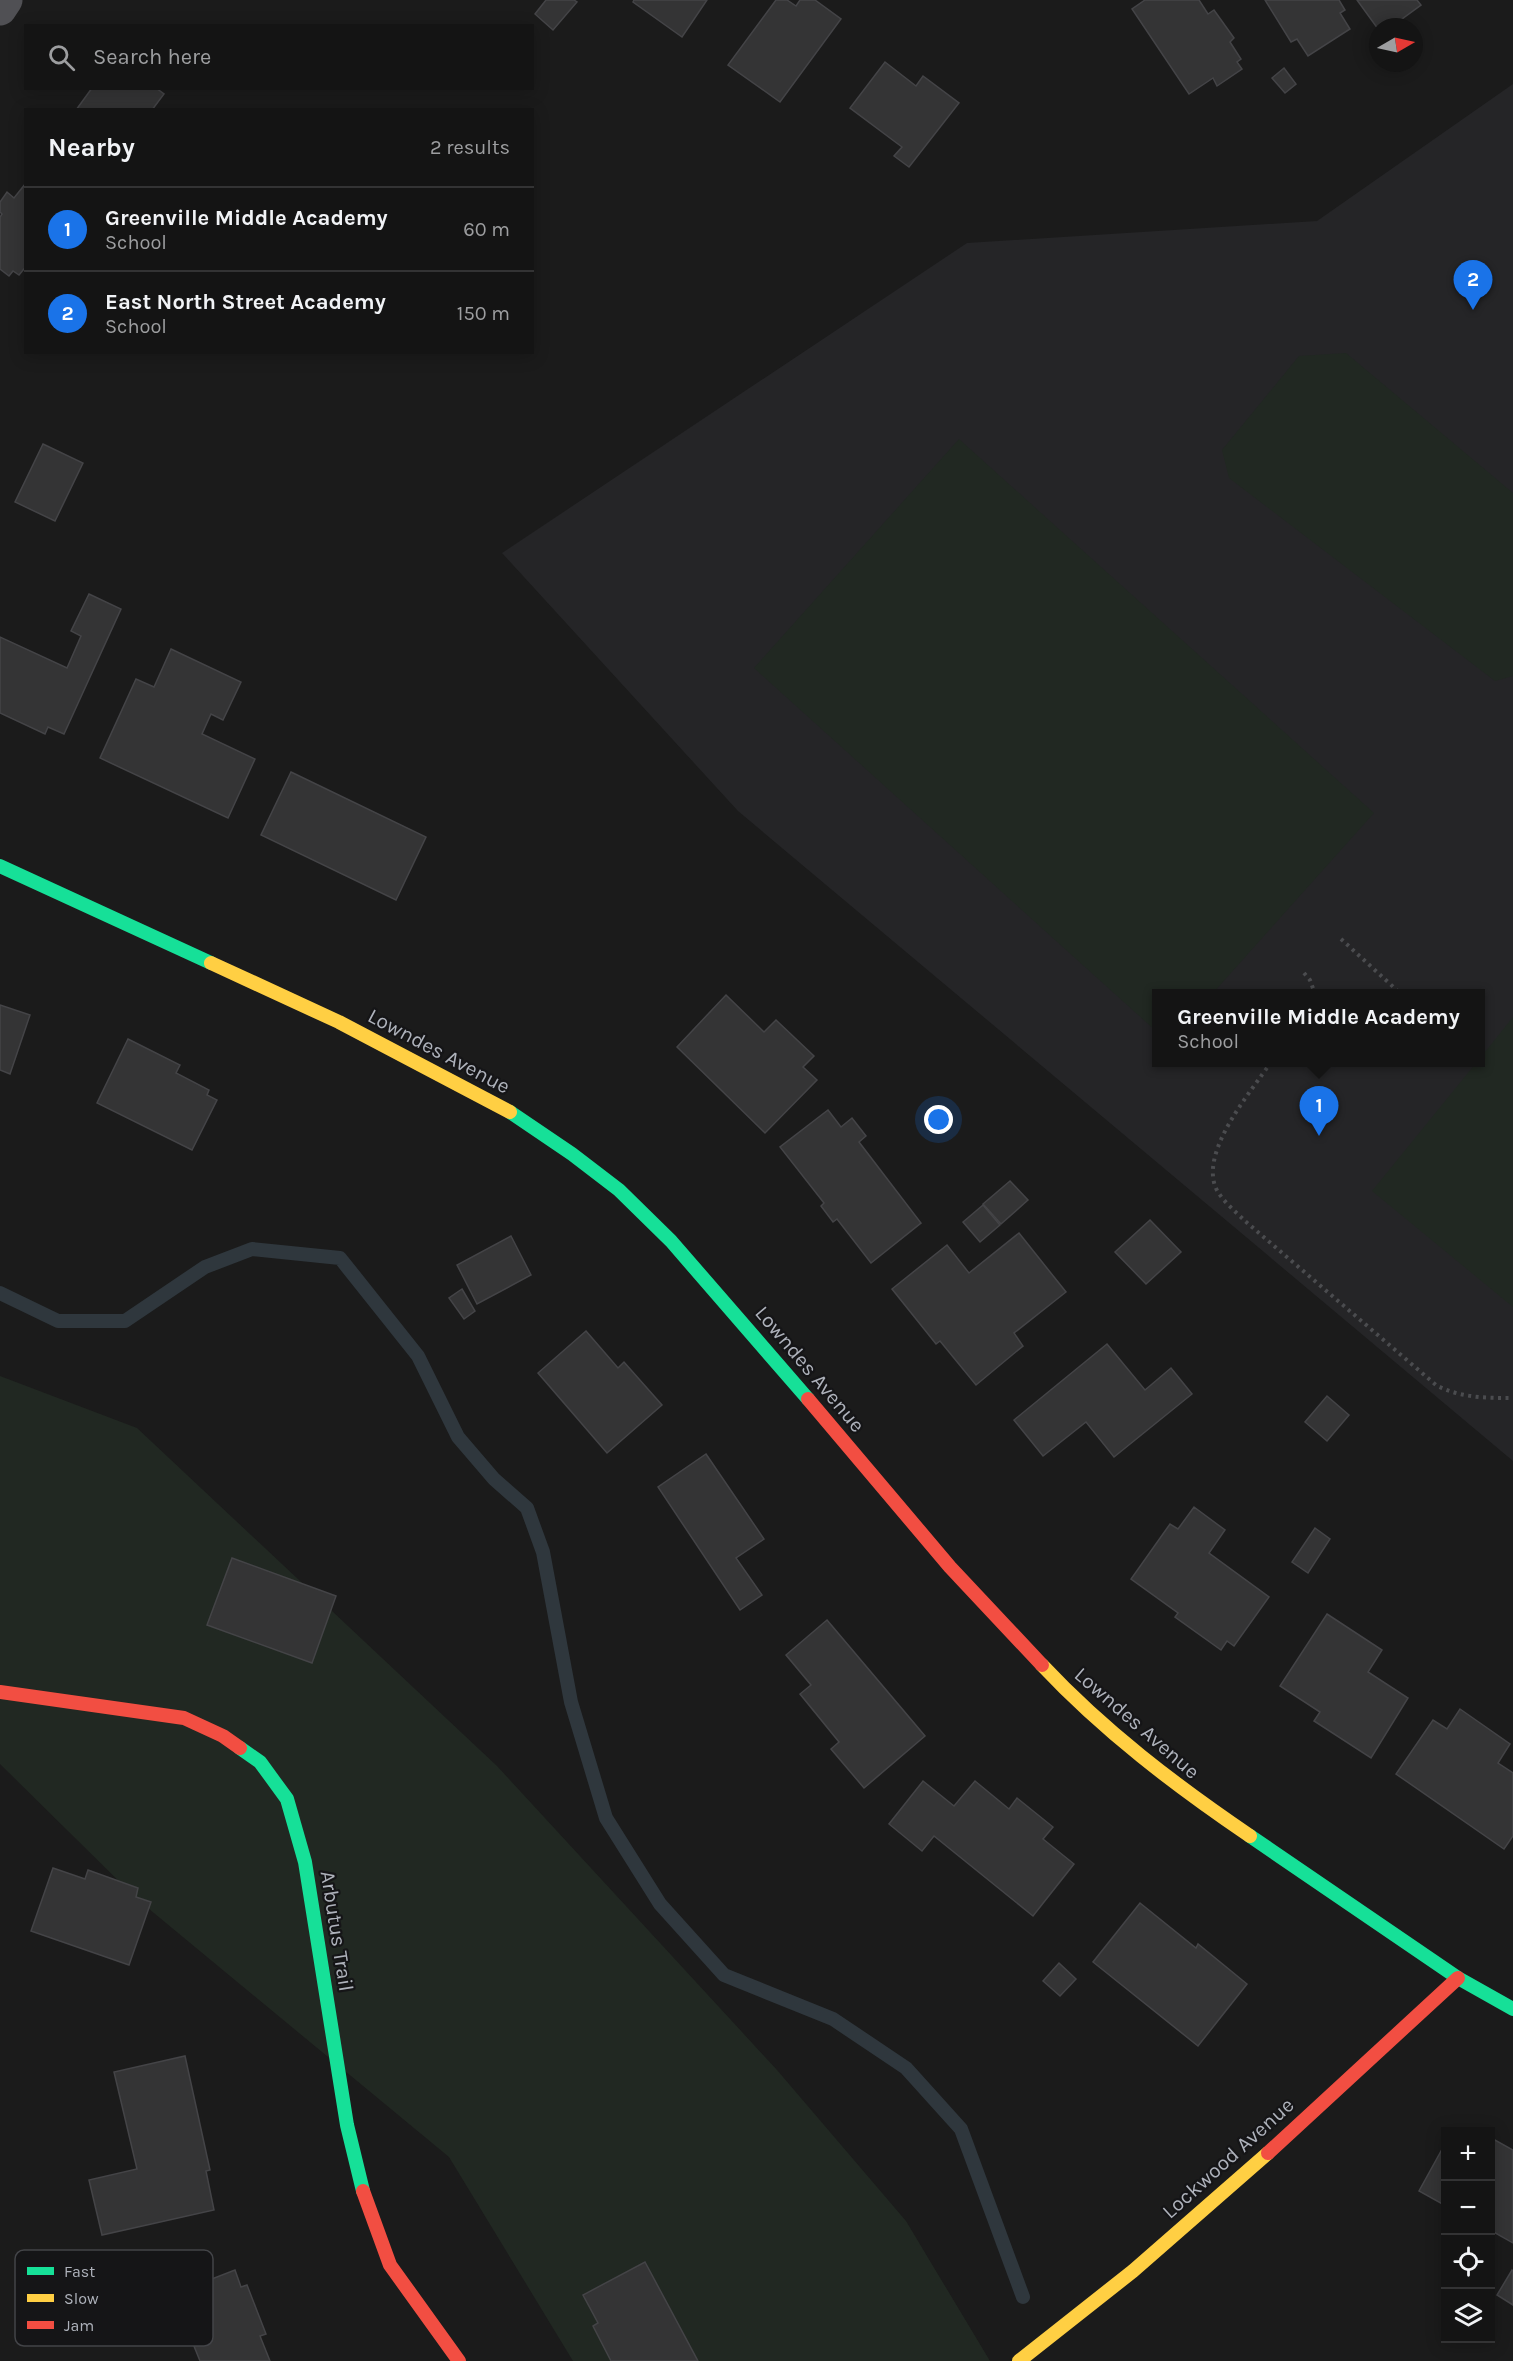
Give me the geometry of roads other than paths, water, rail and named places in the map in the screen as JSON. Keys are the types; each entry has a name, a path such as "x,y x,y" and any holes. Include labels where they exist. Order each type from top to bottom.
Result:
{"street":[{"path":"0,9 6,0"},
{"name":"Lowndes Avenue","path":"0,866 339,1022 516,1115 572,1154 619,1190 671,1241 732,1309 950,1567 1054,1678 1113,1735 1192,1797 1458,1978 1513,2010"},
{"name":"Arbutus Trail","path":"0,1692 184,1718 223,1736 260,1762 287,1798 305,1862 347,2125 366,2203 390,2265 459,2361"},
{"name":"Lockwood Avenue","path":"1019,2361 1071,2322 1222,2194 1458,1978"}],"waterway":[{"path":"0,1293 58,1321 125,1321 205,1267 252,1249 340,1258 418,1356 458,1437 494,1479 527,1508 543,1552 571,1702 606,1818 660,1904 724,1975 833,2019 906,2068 961,2129 1023,2297"}],"place":[{"name":"East North Street Academy","path":"1473,310"},
{"name":"Greenville Middle Academy","path":"1319,1136"}]}
